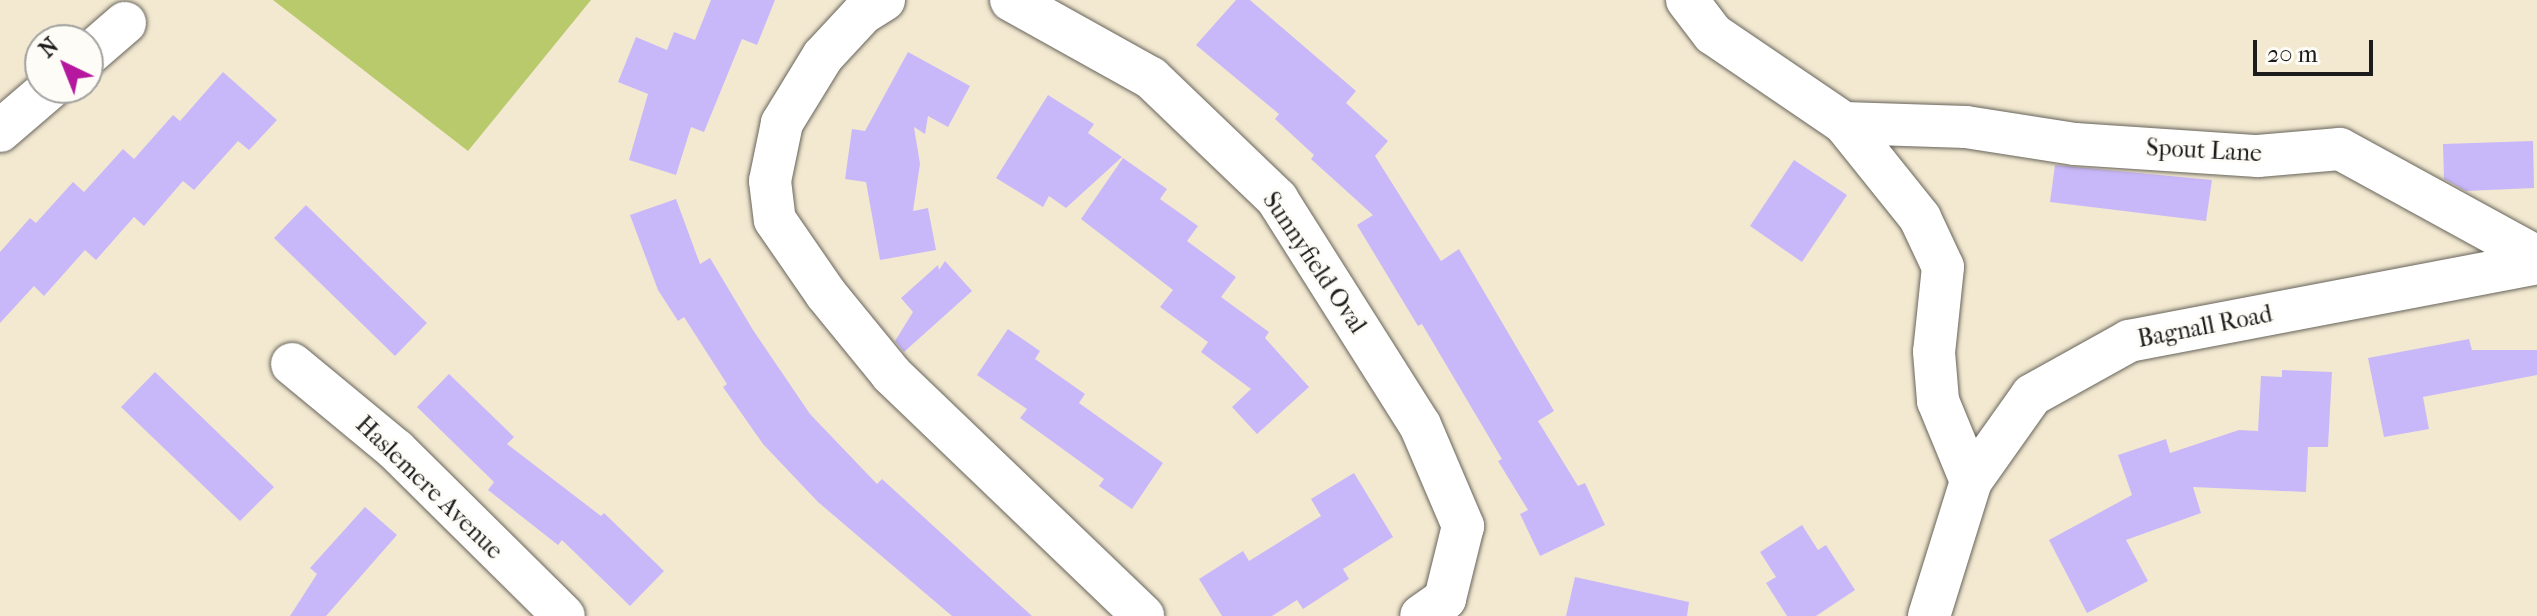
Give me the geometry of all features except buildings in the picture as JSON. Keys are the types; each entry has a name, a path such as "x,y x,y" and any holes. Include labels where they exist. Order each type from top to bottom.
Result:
{"street":[{"path":"884,0 863,13 823,56 782,123 770,181 775,220 826,294 892,375 1143,616"},
{"name":"Sunnyfield Oval","path":"1011,0 1151,78 1277,199 1420,425 1463,526 1445,599 1421,616"},
{"path":"1687,0 1713,34 1844,123 1920,218 1943,267 1934,352 1938,401 1971,481"},
{"path":"104,41 125,23"},
{"path":"0,131 31,104"},
{"name":"Spout Lane","path":"1844,123 1966,127 2075,144 2258,156 2340,149 2537,260"},
{"name":"Bagnall Road","path":"1929,616 1971,481 2032,395 2129,341 2537,260"},
{"name":"Haslemere Avenue","path":"292,364 396,450 564,616"}],"green space":[{"path":"273,0 591,0 468,151"}]}
